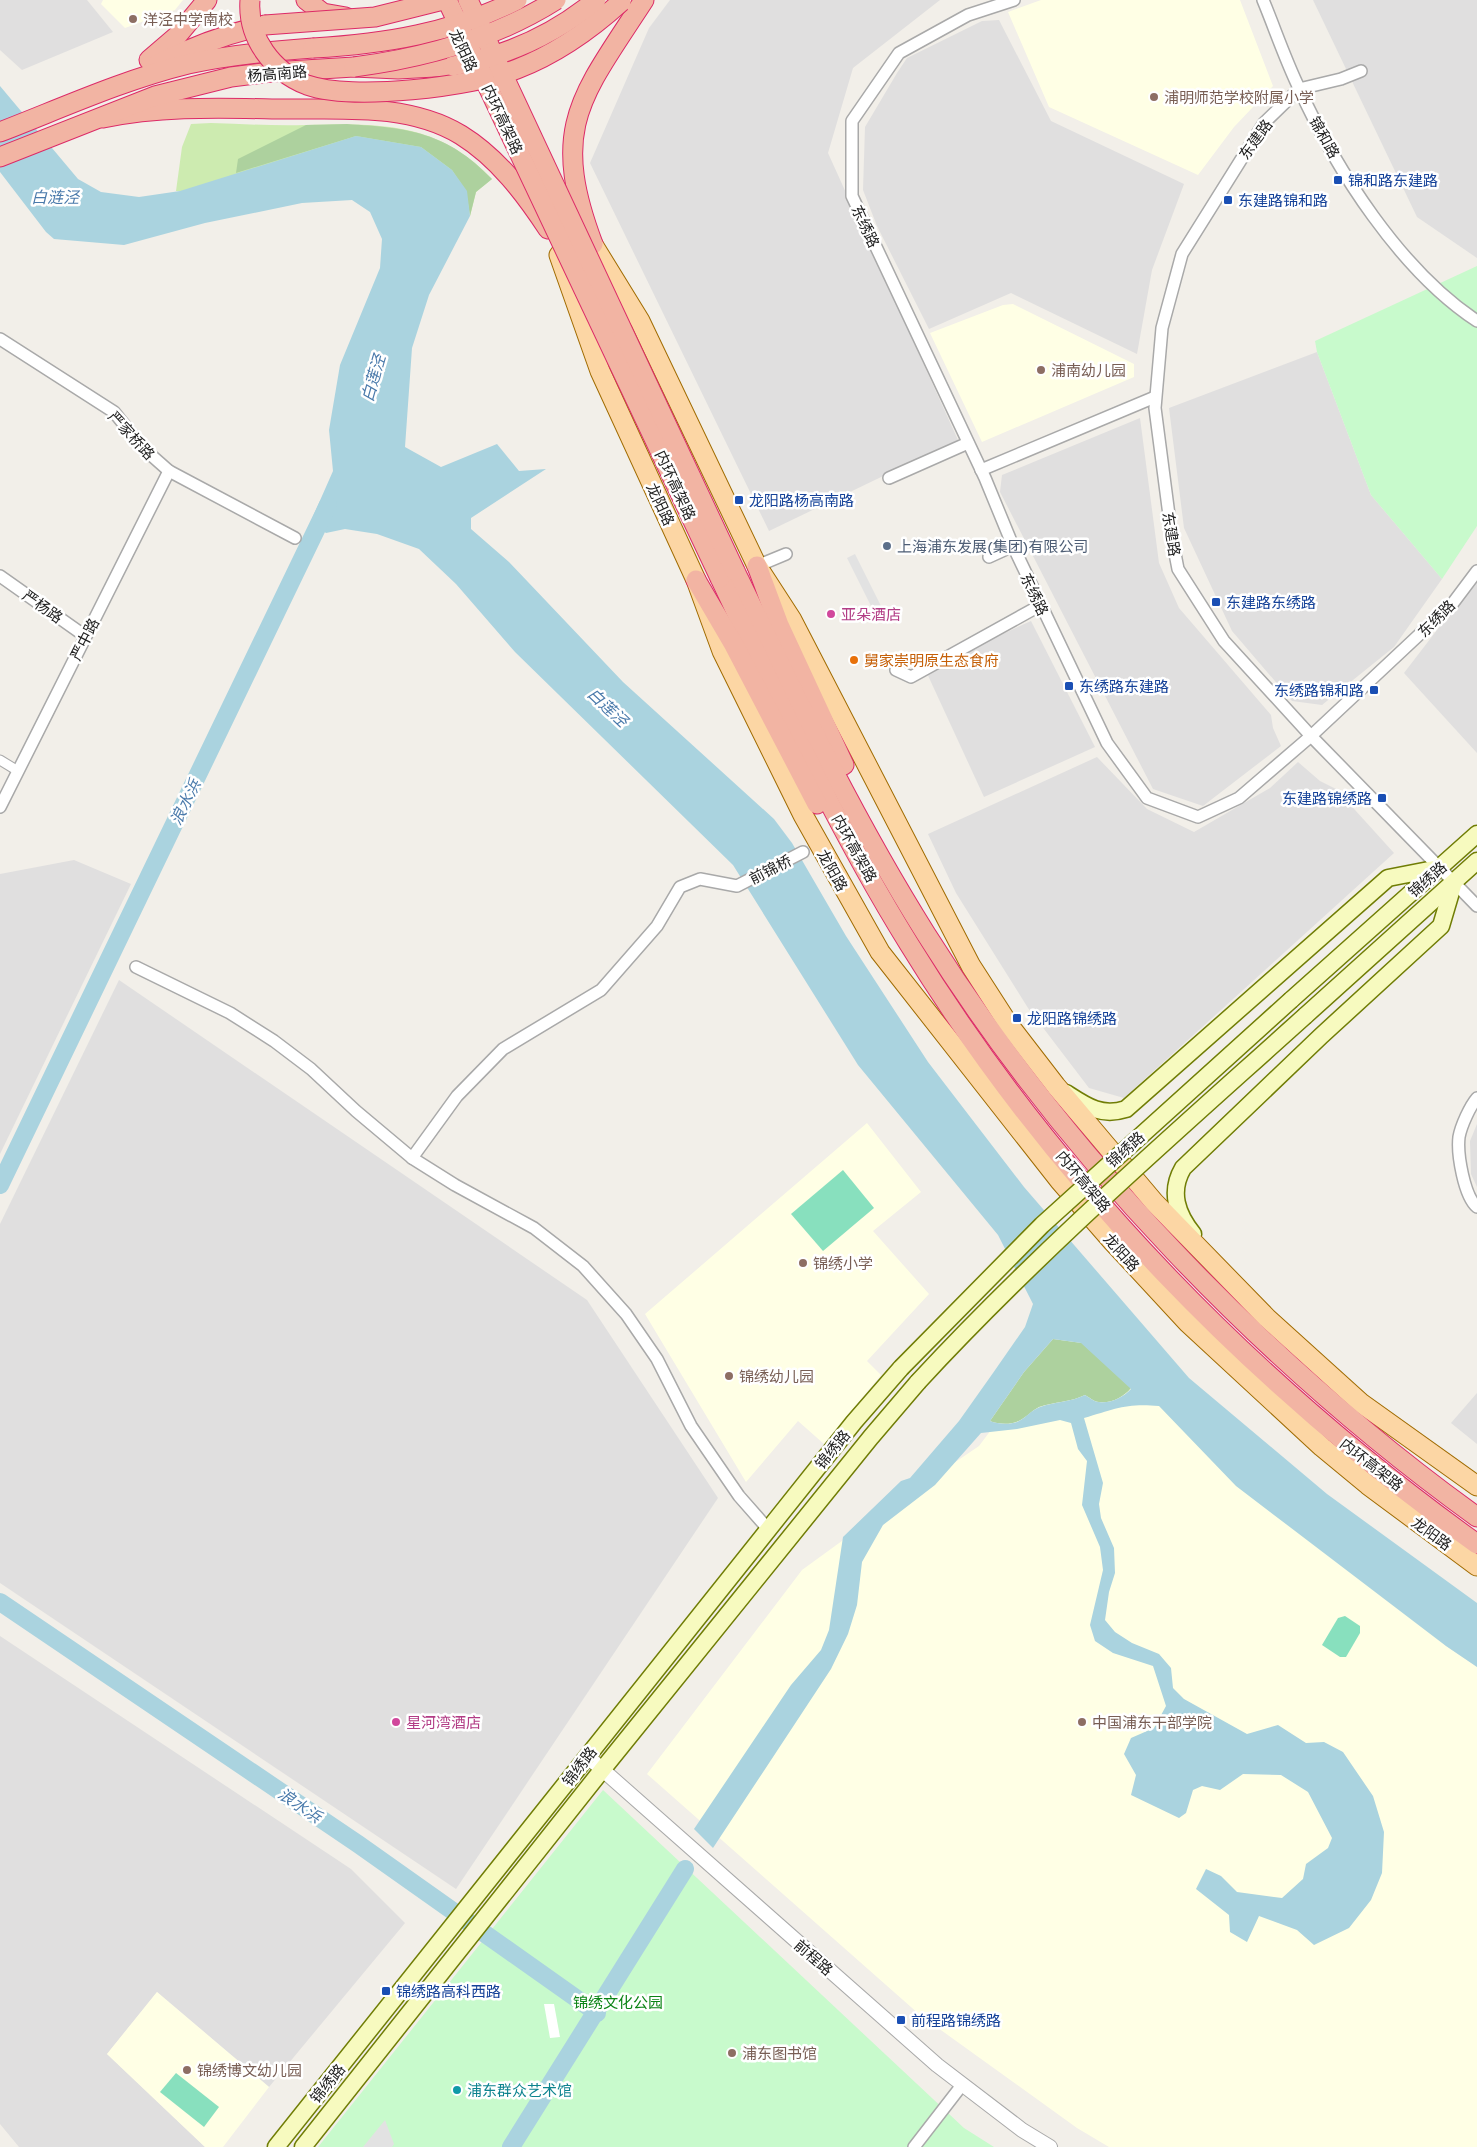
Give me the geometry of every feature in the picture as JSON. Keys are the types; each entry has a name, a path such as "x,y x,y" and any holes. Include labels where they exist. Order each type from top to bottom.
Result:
{"highway":[{"path":"91,96 140,67 160,51 189,22 207,0"},
{"path":"250,0 251,21 256,37 265,54 279,69 294,79 309,85 361,91 432,88 466,83 515,70 548,56 577,38 622,1"},
{"path":"306,0 323,13 342,17 375,17"},
{"path":"91,96 200,43 232,32 265,25 375,17 444,0"},
{"name":"内环高架路","path":"444,0 728,575 845,794 924,931 1005,1050 1141,1214 1254,1331 1349,1417 1477,1517"},
{"name":"内环高架路","path":"468,0 830,801 908,942 960,1022 1025,1110 1073,1169 1163,1271 1239,1347 1333,1433 1378,1470 1477,1544"},
{"name":"杨高南路","path":"0,132 91,96 147,76 186,65 264,51 386,42 438,31 467,22 517,0"},
{"name":"杨高南路","path":"0,158 155,96 194,85 263,73 354,67 409,58 472,40 522,19 556,0"},
{"path":"354,67 427,69 479,61 502,54 539,38 570,20 596,0"},
{"path":"593,244 576,192 572,170 573,130 584,95 644,0"},
{"path":"103,118 131,112 185,108 364,110 414,116 435,122 480,148 516,184 548,229"},
{"path":"757,566 779,625 924,931"},
{"path":"696,580 734,645 824,816 856,869 908,942"},
{"path":"1394,1454 1477,1507"}],"main road":[{"name":"龙阳路","path":"444,0 548,229 608,389 696,580 722,651 761,734 803,815 873,941 888,964 1012,1121 1112,1241 1226,1360 1322,1447 1368,1485 1477,1566"},
{"name":"龙阳路","path":"472,0 553,173 653,344 757,566 792,620 868,771 975,974 1009,1025 1056,1086 1154,1202 1248,1300 1360,1403 1477,1486"},
{"name":"锦绣路","path":"276,2147 768,1529 901,1368 1042,1225 1477,834"},
{"name":"锦绣路","path":"303,2147 602,1770 871,1437 918,1382 963,1334 1057,1241 1477,861"},
{"path":"1056,1086 1096,1111 1106,1113 1126,1109 1388,878 1440,868"},
{"path":"1248,1300 1199,1242 1181,1217 1175,1195 1179,1174 1189,1161 1441,926 1454,882"}],"street":[{"name":"东绣路","path":"1014,0 968,15 899,53 852,121 852,196 981,470 1012,546 1107,744 1147,798 1198,817 1239,798 1311,736 1453,603 1477,571"},
{"name":"锦和路","path":"1263,0 1299,89 1346,176 1396,246 1453,306 1477,321"},
{"path":"1299,89 1341,79 1361,71"},
{"name":"东建路","path":"1299,89 1264,123 1182,254 1162,328 1154,397 1172,538 1178,568 1224,640 1311,736 1477,906"},
{"name":"严家桥路","path":"0,339 114,412 143,448 169,471 295,538"},
{"path":"981,470 1154,397"},
{"path":"889,478 968,443"},
{"name":"严中路","path":"0,807 169,471"},
{"path":"989,558 1012,546"},
{"path":"757,566 786,554"},
{"name":"严杨路","path":"0,576 85,636"},
{"path":"896,670 911,677 1040,605"},
{"path":"0,760 18,771"},
{"name":"前锦桥","path":"412,1158 457,1096 503,1049 601,990 657,926 680,887 700,879 738,886 803,852"},
{"path":"136,967 230,1013 274,1041 311,1069 356,1111 412,1158 454,1185 534,1228 582,1266 626,1314 657,1359 691,1426 739,1496 768,1529"},
{"path":"1477,1098 1459,1136 1465,1183 1477,1208"},
{"name":"前程路","path":"587,1756 962,2085 1022,2130 1050,2147"},
{"path":"914,2147 962,2085"}],"shaded area":[{"path":"0,0 87,0 113,32 22,70 0,50"},
{"name":"洋泾中学南校","path":"103,0 183,0 175,10 125,28 101,4"},
{"path":"670,0 940,0 853,68 828,153 958,440 769,531 590,163 649,28"},
{"name":"浦明师范学校附属小学","path":"1041,0 1240,0 1273,86 1234,127 1198,175 1049,107 1008,12"},
{"path":"1313,0 1477,0 1477,258 1417,217"},
{"path":"999,20 1051,121 1184,184 1152,270 1137,354 1011,293 929,329 877,226 863,190 865,127 907,58 982,21"},
{"name":"浦南幼儿园","path":"1013,304 1134,364 1134,377 982,442 930,333 1003,305"},
{"path":"1317,352 1371,495 1442,579 1394,647 1322,705 1292,701 1232,631 1184,528 1169,408"},
{"path":"1140,418 1159,563 1179,608 1271,715 1273,728 1281,746 1203,806 1153,789 1000,492 1002,475"},
{"path":"855,554 886,616 878,620 847,558"},
{"path":"1477,578 1477,753 1404,673"},
{"path":"1031,621 1095,747 984,797 925,669"},
{"path":"1097,757 1147,809 1194,832 1270,788 1298,762 1320,781 1336,789 1394,853 1124,1098 1089,1088 1028,1008 956,893 928,834"},
{"path":"74,860 131,884 0,1154 0,874"},
{"path":"119,980 587,1300 718,1498 456,1889 0,1583 0,1224"},
{"name":"锦绣小学","path":"867,1123 921,1192 873,1231 929,1294 867,1361 881,1375 824,1444 798,1421 746,1482 645,1314"},
{"path":"1477,1124 1477,1187 1471,1174 1470,1141"},
{"name":"中国浦东干部学院","path":"1075,1318 1446,1646 1477,1667 1477,2147 1109,2147 1077,2128 920,2015 647,1774 802,1570 879,1514 979,1446"},
{"path":"1477,1393 1477,1444 1451,1423"},
{"path":"0,1636 351,1869 405,1923 269,2087 157,1992 107,2054 205,2147 19,2147 0,2124"},
{"name":"锦绣博文幼儿园","path":"157,1992 269,2087 223,2147 205,2147 107,2054"},
{"path":"385,2120 394,2144 392,2147 363,2147"}],"green space":[{"path":"191,124 359,125 383,126 406,130 428,136 450,146 471,160 492,179 476,192 470,216 466,191 176,191 182,147"},
{"path":"347,124 389,128 426,135 459,151 492,179 476,192 470,216 466,191 452,170 421,147 356,136 236,173 238,159 306,125"},
{"path":"1477,266 1477,526 1442,579 1371,495 1317,352 1315,341"},
{"path":"843,1170 874,1208 823,1251 791,1214"},
{"path":"1053,1339 1082,1343 1131,1388 1121,1397 1108,1402 1097,1402 1085,1395 1039,1407 1013,1423 1003,1424 990,1421 1024,1372"},
{"path":"1345,1616 1360,1626 1360,1633 1346,1657 1340,1657 1322,1645 1338,1618"},
{"name":"锦绣文化公园","path":"603,1790 964,2128 994,2147 318,2147"},
{"path":"176,2073 219,2107 204,2127 160,2092"}],"water":[{"path":"0,86 78,179 101,192 139,197 180,191 356,136 421,147 452,170 467,191 470,216 429,295 412,348 405,447 441,467 497,444 519,471 546,469 471,518 471,529 509,562 623,682 774,819 792,843 846,936 928,1062 1024,1187 1189,1378 1327,1494 1477,1603 1477,1667 1446,1646 1236,1486 1159,1406 1129,1406 1084,1418 1103,1483 1099,1504 1101,1518 1114,1548 1115,1573 1109,1592 1105,1620 1115,1632 1132,1643 1159,1654 1171,1668 1173,1688 1184,1699 1247,1734 1278,1725 1306,1743 1324,1742 1343,1752 1373,1796 1384,1832 1382,1873 1371,1900 1349,1928 1314,1945 1297,1930 1259,1916 1247,1942 1230,1932 1229,1915 1196,1889 1206,1869 1221,1876 1237,1892 1282,1898 1303,1879 1306,1864 1328,1848 1332,1838 1308,1792 1281,1775 1243,1774 1220,1790 1202,1786 1193,1790 1186,1813 1179,1818 1131,1795 1136,1775 1124,1754 1131,1738 1154,1728 1166,1706 1153,1666 1113,1653 1095,1641 1090,1625 1103,1570 1100,1547 1082,1505 1087,1461 1078,1449 1071,1423 1060,1420 1017,1429 981,1433 935,1485 883,1525 862,1562 857,1605 848,1634 831,1669 713,1848 694,1829 791,1685 821,1650 829,1630 843,1537 901,1481 910,1478 959,1421 1025,1327 1033,1304 998,1235 858,1065 733,865 515,652 456,584 419,549 377,534 345,529 326,533 311,521 333,471 329,430 340,365 380,268 382,239 370,212 352,200 302,203 205,223 124,245 54,239 46,232 0,172","holes":["1053,1339 1081,1343 1131,1389 1125,1395 1108,1402 1097,1402 1085,1395 1040,1407 1014,1423 1003,1424 990,1421 1024,1372"]}],"pier":[{"path":"544,2004 554,2004 560,2037 550,2038"}],"waterway":[{"name":"浪水浜","path":"0,1185 328,505"},
{"name":"浪水浜","path":"0,1602 358,1844 597,2013"},
{"path":"511,2147 685,1869"}],"place":[{"name":"洋泾中学南校","path":"133,19"},
{"name":"浦明师范学校附属小学","path":"1154,97"},
{"name":"锦和路东建路","path":"1338,180"},
{"name":"东建路锦和路","path":"1228,200"},
{"name":"浦南幼儿园","path":"1041,370"},
{"name":"龙阳路杨高南路","path":"739,500"},
{"name":"上海浦东发展(集团)有限公司","path":"887,546"},
{"name":"东建路东绣路","path":"1216,602"},
{"name":"亚朵酒店","path":"831,614"},
{"name":"舅家崇明原生态食府","path":"854,660"},
{"name":"东绣路东建路","path":"1069,686"},
{"name":"东绣路锦和路","path":"1374,690"},
{"name":"东建路锦绣路","path":"1382,798"},
{"name":"龙阳路锦绣路","path":"1017,1018"},
{"name":"锦绣小学","path":"803,1263"},
{"name":"锦绣幼儿园","path":"729,1376"},
{"name":"星河湾酒店","path":"396,1722"},
{"name":"中国浦东干部学院","path":"1082,1722"},
{"name":"锦绣路高科西路","path":"386,1991"},
{"name":"前程路锦绣路","path":"901,2020"},
{"name":"浦东图书馆","path":"732,2053"},
{"name":"锦绣博文幼儿园","path":"187,2070"},
{"name":"浦东群众艺术馆","path":"457,2090"}],"water label":[{"name":"白涟泾","path":"55,197"},
{"name":"白莲泾","path":"373,378"},
{"name":"白莲泾","path":"608,707"}]}
